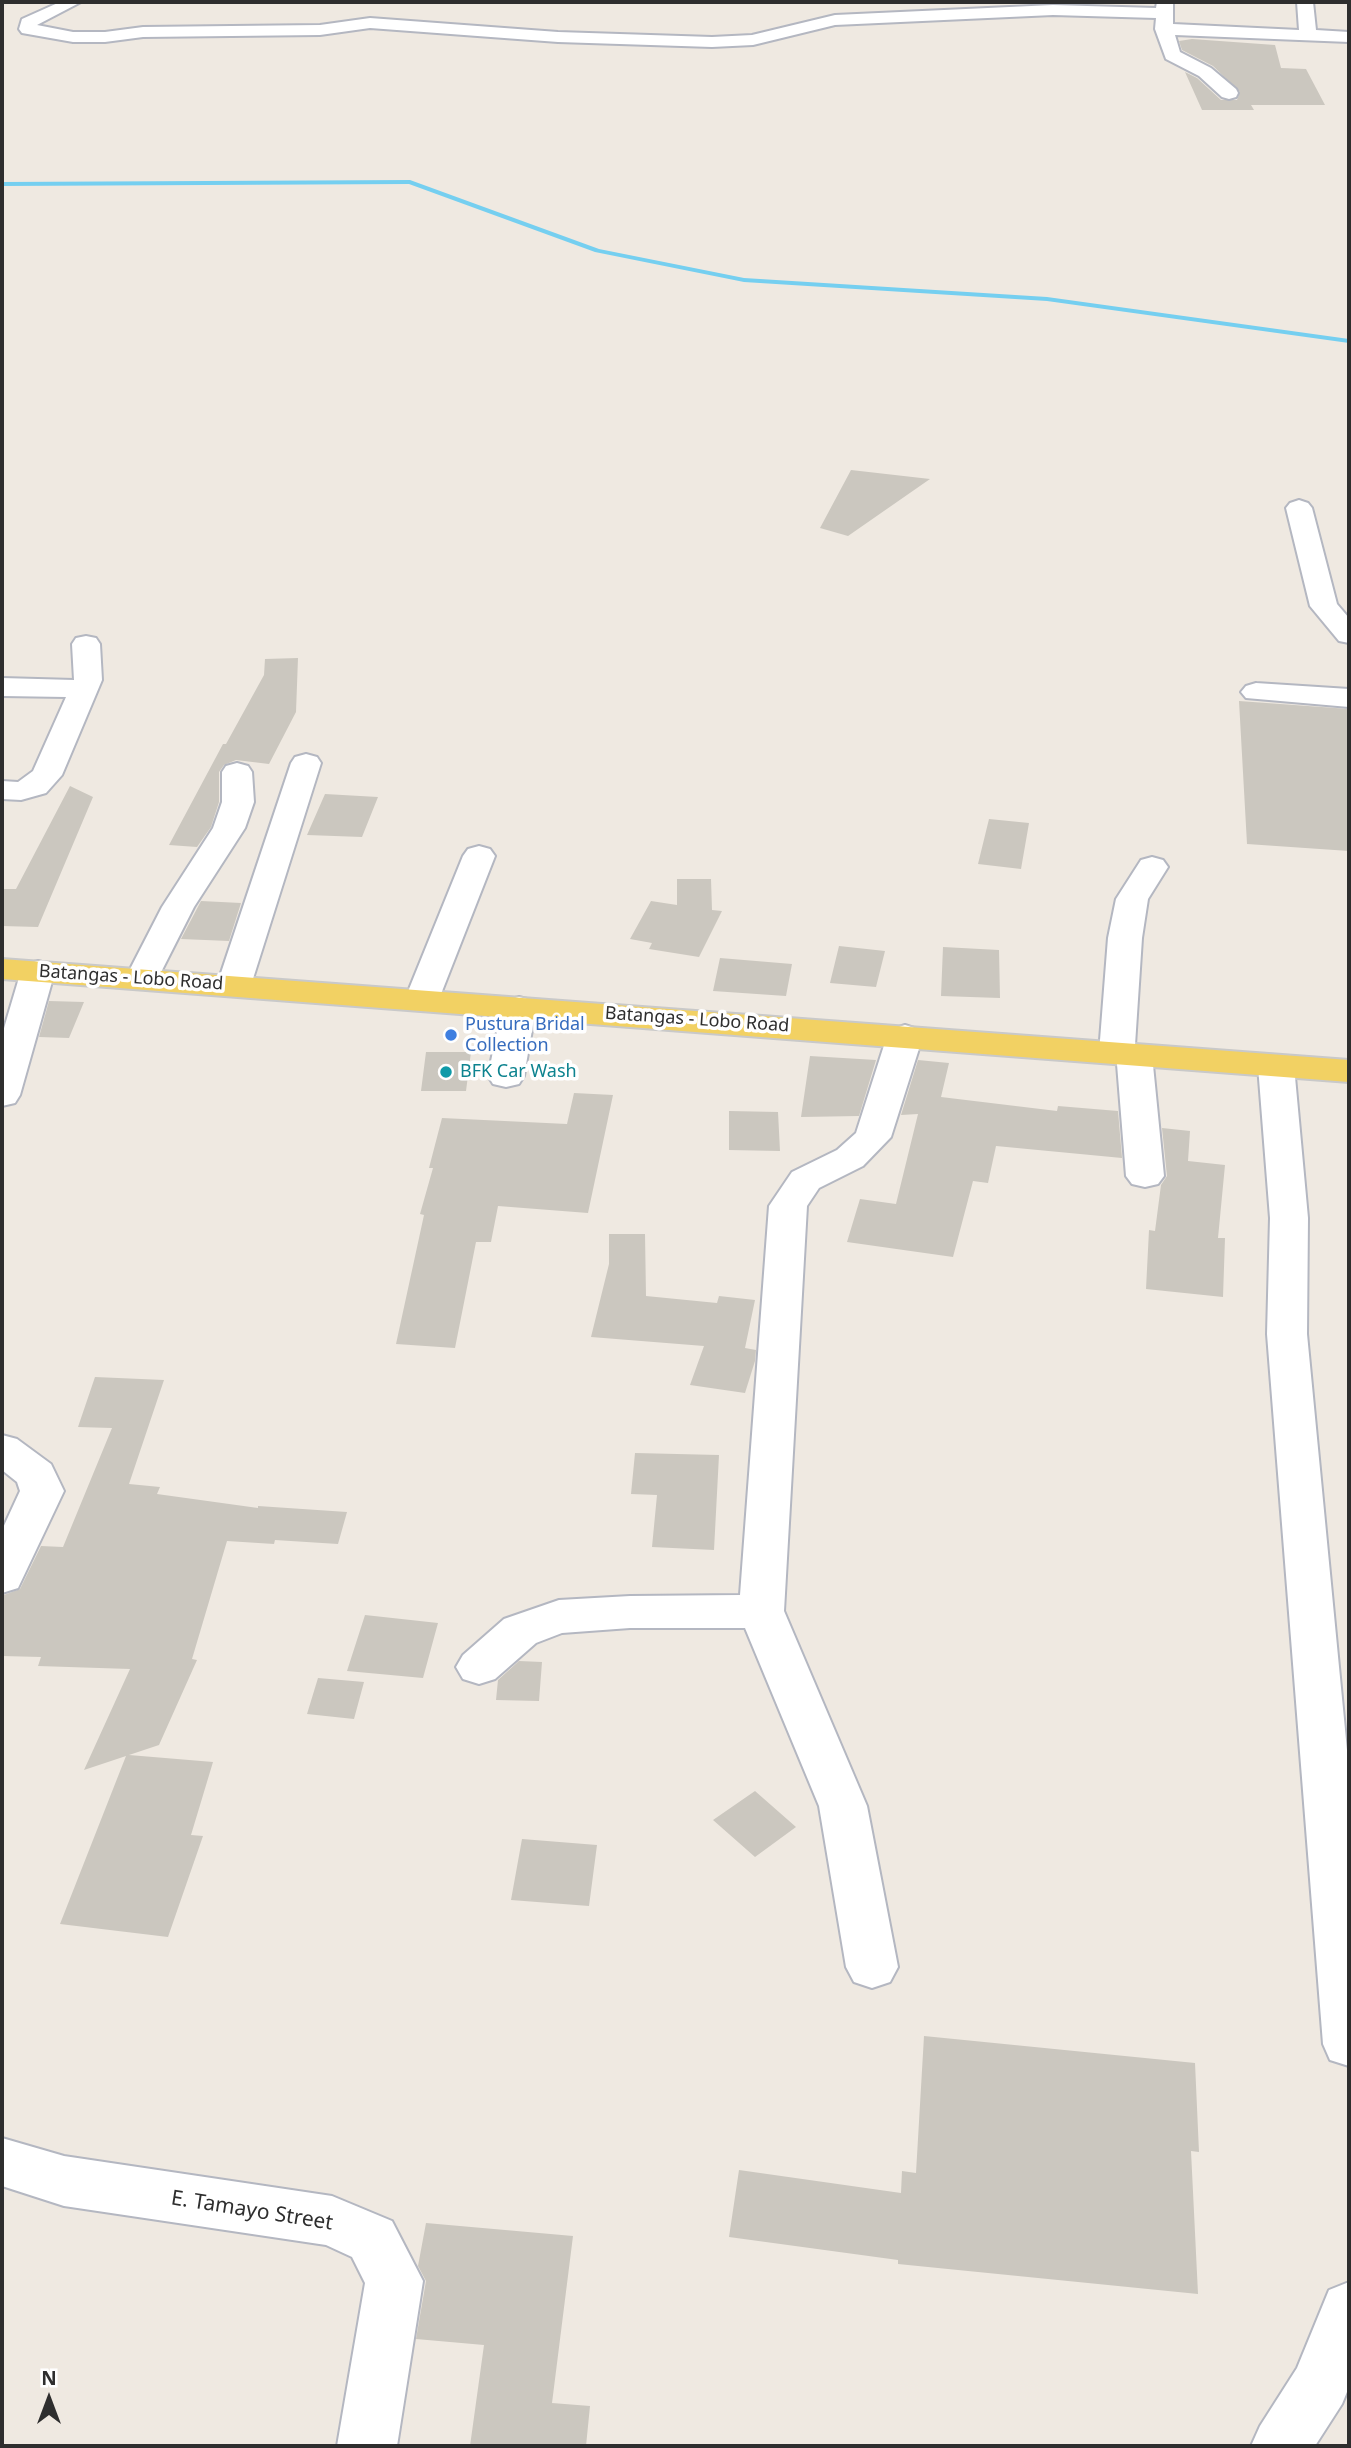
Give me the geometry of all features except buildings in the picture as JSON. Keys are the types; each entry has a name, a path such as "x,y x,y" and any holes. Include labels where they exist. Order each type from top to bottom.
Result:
{"main road":[{"name":"Batangas - Lobo Road","path":"2,969 1349,1071"}],"street":[{"path":"73,2 27,23 28,29 73,37 105,37 143,32 320,30 370,16 411,24 558,37 712,42 753,40 835,20 1053,10 1164,14 1233,32 1349,37"},
{"path":"1305,2 1308,35"},
{"path":"1233,32 1234,12"},
{"path":"1164,14 1172,55 1205,72 1229,93"},
{"path":"1299,508 1324,606 1349,635"},
{"path":"2,790 21,791 35,786 47,775 86,689 89,664 86,644"},
{"path":"2,687 86,689"},
{"path":"1256,692 1349,698"},
{"path":"234,985 306,763"},
{"path":"142,979 178,907 229,828 238,802 237,772"},
{"path":"422,999 479,856"},
{"path":"1146,1176 1126,1054 1125,937 1132,899 1152,867"},
{"path":"2,1095 38,971"},
{"path":"506,1076 519,1007"},
{"path":"872,1967 842,1806 761,1611 788,1206 805,1180 850,1158 873,1137 905,1036"},
{"path":"1276,1066 1289,1217 1287,1334 1349,2043"},
{"path":"2,1449 36,1474 42,1491 2,1577"},
{"path":"479,1667 520,1631 559,1616 630,1612 761,1611"},
{"name":"E. Tamayo Street","path":"2,2162 64,2181 332,2221 372,2239 394,2281 368,2446"},
{"path":"1281,2446 1321,2385 1349,2309"}],"waterway":[{"path":"2,184 410,182 597,251 744,280 1047,299 1349,341"}],"place":[{"name":"Pustura Bridal Collection","path":"451,1035"},
{"name":"BFK Car Wash","path":"446,1072"}]}
